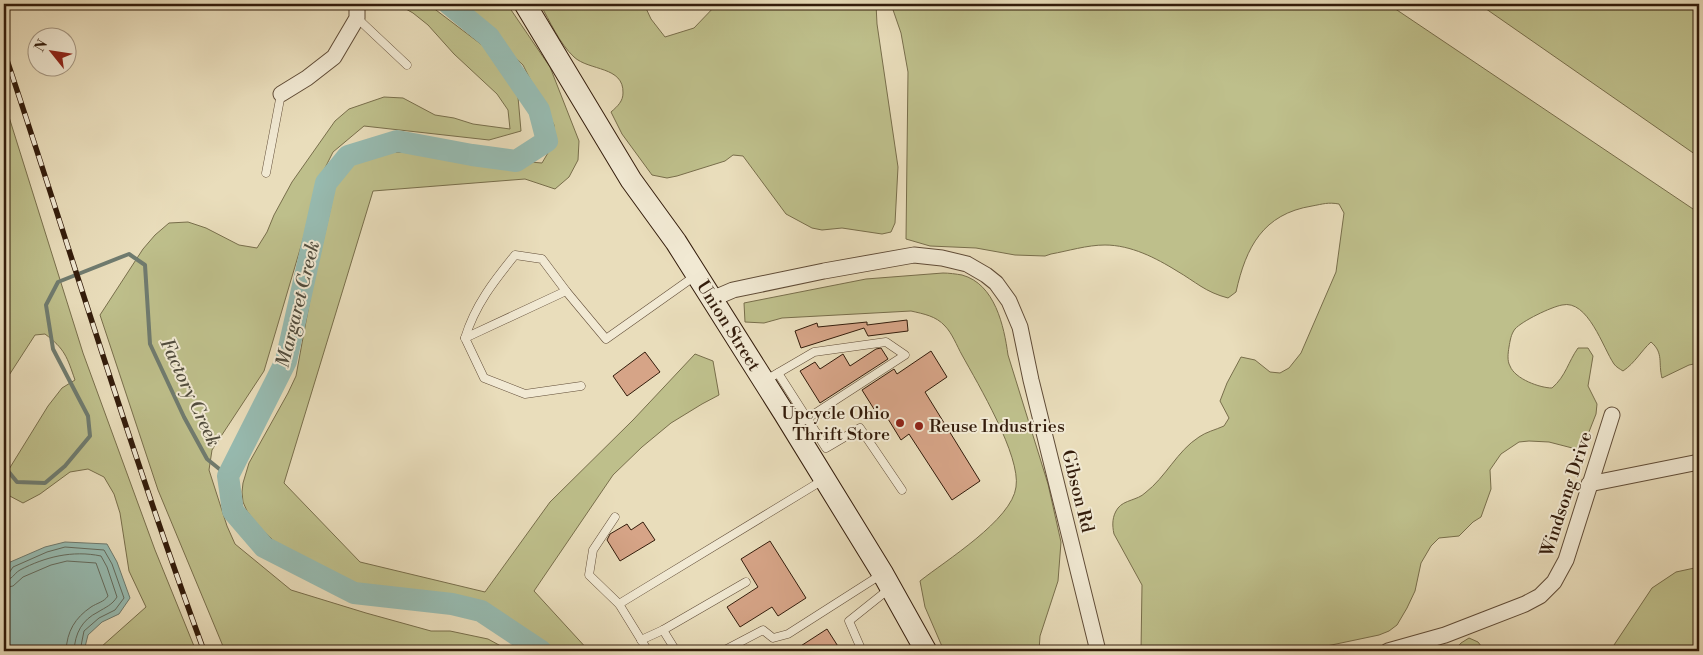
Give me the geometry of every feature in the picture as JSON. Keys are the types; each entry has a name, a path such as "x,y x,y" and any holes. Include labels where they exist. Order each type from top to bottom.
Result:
{"main road":[{"name":"Union Street","path":"525,4 631,180 674,239 712,299 771,377 819,453 825,479 887,581 926,651"}],"street":[{"path":"281,94 306,83 334,57 357,11"},
{"name":"Gibson Rd","path":"712,299 733,290 904,256 929,256 967,264 986,275 999,287 1014,311 1020,327 1098,651"},
{"name":"Windsong Drive","path":"1388,651 1445,635 1525,604 1540,596 1554,582 1566,560 1612,415"},
{"path":"1590,484 1699,462"}],"lane":[{"path":"357,11 407,65"},
{"path":"266,173 281,94"},
{"path":"581,386 525,394 484,378 465,338 471,318 492,283 516,255 542,259 606,339 696,275"},
{"path":"465,338 566,291"},
{"path":"771,377 814,352 886,342 905,355 800,423"},
{"path":"819,453 860,428 902,490"},
{"path":"619,604 825,479"},
{"path":"615,517 593,550 589,575 619,604 648,651"},
{"path":"723,651 763,630 773,638 788,634 887,581"},
{"path":"862,651 849,621 887,581"},
{"path":"641,640 663,630 746,582"},
{"path":"663,630 676,651"}],"green space":[{"path":"397,4 428,4 486,48 499,63 518,97 521,131 489,140 364,126 333,152 323,172 264,371 212,450 209,470 227,526 235,544 291,590 431,631 450,631 488,639 510,651 225,651 158,490 100,315 143,249 169,223 188,222 206,228 239,245 257,248 292,182 335,121 349,109 384,97 403,98 435,115 473,124 510,129 508,110 497,94 454,54 428,25 413,13"},
{"path":"457,4 507,4 550,67 579,141 578,160 569,177 555,189 525,179 373,191 284,483 360,562 485,592 550,502 633,420 695,354 713,361 719,395 671,423 613,475 534,591 589,651 554,651 480,608 372,594 287,553 258,526 243,502 243,483 249,463 296,376 311,294 334,189 343,175 363,159 383,153 435,154 542,163 552,146 554,125 523,65"},
{"path":"540,4 644,4 651,19 665,37 694,28 717,4 876,4 877,24 898,167 895,223 891,232 882,234 842,228 822,230 812,228 786,214 743,156 733,155 725,161 677,176 667,178 652,175 622,134 611,112 620,103 623,96 622,84 612,73 588,65 574,57 559,39"},
{"path":"891,4 1388,4 1699,213 1699,363 1689,365 1662,378 1658,350 1651,342 1623,371 1614,364 1594,326 1580,309 1571,305 1562,305 1537,315 1524,322 1514,331 1509,349 1509,364 1513,371 1522,379 1552,388 1561,379 1578,348 1588,348 1593,356 1588,386 1597,404 1596,414 1585,442 1580,450 1549,442 1519,442 1501,454 1490,470 1491,489 1481,517 1459,536 1439,538 1431,546 1421,563 1415,591 1397,625 1379,635 1303,651 1141,651 1142,585 1114,534 1115,514 1121,505 1142,495 1152,487 1191,443 1199,437 1224,426 1229,418 1220,401 1241,357 1255,360 1270,372 1280,373 1289,368 1301,353 1336,272 1344,213 1339,204 1332,203 1295,210 1281,216 1259,235 1245,261 1236,292 1228,298 1207,290 1152,257 1124,247 1098,245 1045,256 1015,255 976,248 930,246 906,239 908,72 901,33"},
{"path":"1479,4 1699,4 1699,157"},
{"path":"4,101 83,353 155,550 196,651 101,651 101,647 146,607 129,571 120,513 114,494 104,477 88,469 70,472 40,494 23,503 6,494 6,474 48,406 62,388 75,380 64,354 57,344 45,334 35,335 4,383"},
{"path":"943,273 962,275 973,280 983,287 996,308 1004,332 1008,355 1048,484 1061,542 1058,581 1040,636 1039,651 944,651 925,607 920,581 976,539 990,526 1003,513 1012,500 1016,487 1016,474 1012,457 997,420 945,326 925,314 911,311 782,318 764,323 745,322 744,303 866,279"},
{"path":"1699,567 1699,651 1610,651 1652,588 1676,572"},
{"path":"1469,638 1478,642 1485,651 1454,651"}],"water":[{"path":"65,542 107,544 117,562 130,598 119,614 102,622 88,635 84,651 4,651 4,574 8,563 45,547"}],"building":[{"path":"907,320 908,331 868,336 864,328 801,348 795,331 817,323 818,327 867,322 867,325"},
{"path":"881,348 888,359 820,403 800,371 815,362 820,369 843,354 850,366 876,349"},
{"name":"Reuse Industries","path":"931,351 947,377 925,392 980,481 952,500 909,434 901,440 885,414 879,417 862,390 894,369 897,374"},
{"path":"645,352 660,372 627,396 613,376"},
{"path":"643,522 655,540 620,561 607,540 610,534 627,524 631,530"},
{"path":"770,541 806,598 778,616 772,607 740,627 727,607 758,587 741,559"},
{"path":"827,629 841,651 793,651"}],"waterway":[{"name":"Margaret Creek","path":"449,4 489,37 539,110 547,141 516,161 397,141 348,156 326,183 286,361 228,476 233,511 264,547 354,593 452,604 481,611 541,651"},
{"name":"Factory Creek","path":"4,466 17,482 45,483 65,466 90,436 88,416 53,349 46,305 58,282 129,254 145,265 150,344 184,417 207,459 228,476"}],"railway":[{"path":"4,51 126,427 204,651"}],"place":[{"name":"Upcycle Ohio Thrift Store","path":"900,423"},
{"name":"Reuse Industries","path":"919,426"}]}
